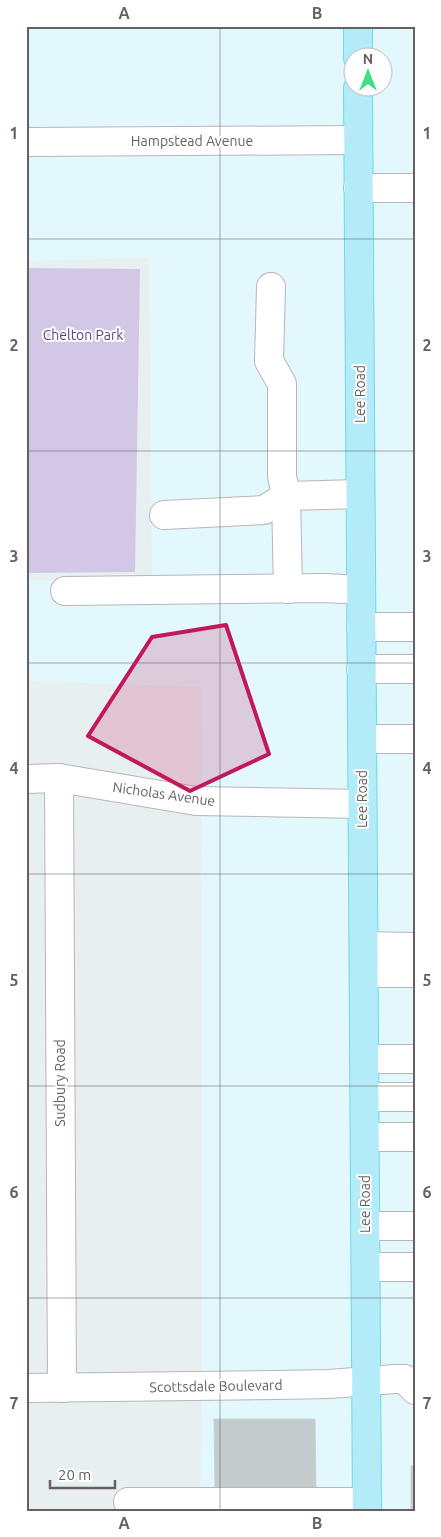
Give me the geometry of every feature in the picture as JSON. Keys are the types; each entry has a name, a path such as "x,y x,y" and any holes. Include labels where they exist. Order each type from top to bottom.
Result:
{"main road":[{"path":"358,26 358,48"},
{"name":"Lee Road","path":"358,98 367,1506"}],"street":[{"name":"Hampstead Avenue","path":"26,142 358,140"},
{"path":"358,188 415,188"},
{"path":"271,287 270,361 282,384 282,476 286,496 288,589"},
{"path":"164,515 264,510 286,496 360,494"},
{"path":"65,591 361,590"},
{"path":"361,627 415,627"},
{"path":"361,669 415,669"},
{"path":"362,739 415,739"},
{"name":"Nicholas Avenue","path":"26,779 59,778 196,801 362,804"},
{"name":"Sudbury Road","path":"59,778 62,1388"},
{"path":"364,960 413,960"},
{"path":"364,1059 415,1059"},
{"path":"365,1097 415,1097"},
{"path":"365,1136 415,1137"},
{"path":"366,1226 415,1226"},
{"path":"366,1267 415,1267"},
{"name":"Scottsdale Boulevard","path":"26,1388 294,1385 412,1377"},
{"path":"128,1502 367,1506"}],"highlighted area":[{"path":"226,625 269,754 190,791 88,736 152,637"}],"shaded area":[{"path":"26,26 415,26 415,1511 200,1511 202,1363 201,687 26,681 26,581 152,575 149,258 26,261"}],"green space":[{"name":"Chelton Park","path":"26,268 140,269 135,572 26,573"}],"building":[{"path":"214,1419 315,1419 316,1489 215,1490"},
{"path":"411,1466 415,1466 415,1511 411,1511"}]}
